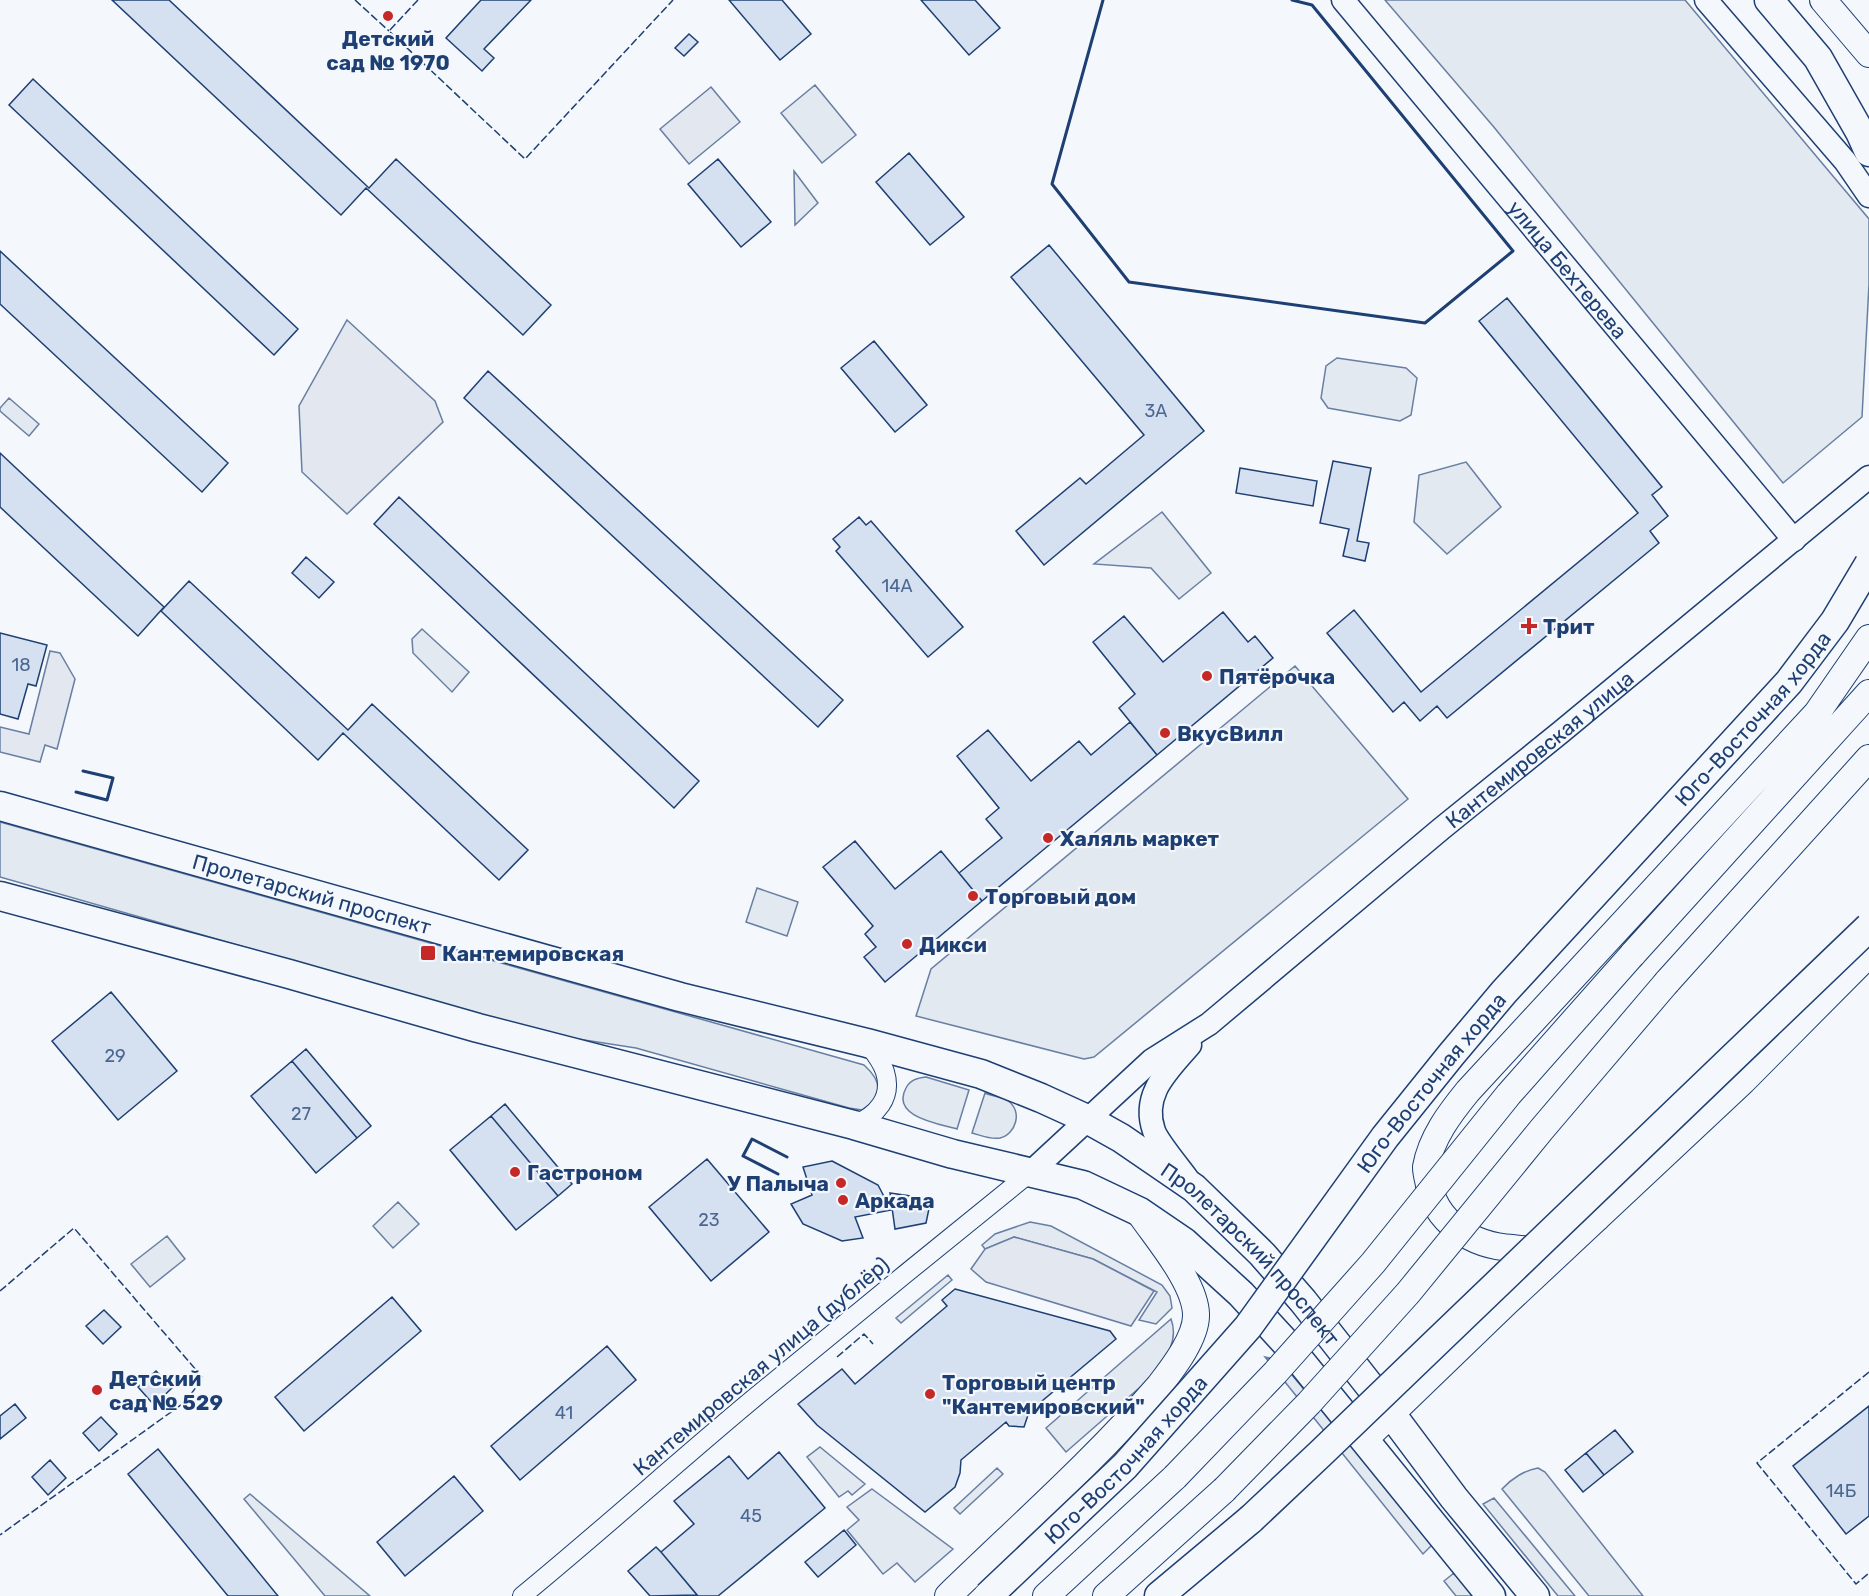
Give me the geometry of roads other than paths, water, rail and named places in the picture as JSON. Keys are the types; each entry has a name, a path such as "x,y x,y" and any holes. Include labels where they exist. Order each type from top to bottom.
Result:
{"main road":[{"path":"1769,0 1869,121"},
{"path":"1823,0 1869,54"},
{"path":"1818,58 1860,132 1857,156"},
{"name":"Юго-Восточная хорда","path":"988,1596 1125,1466 1248,1328 1385,1137 1443,1064 1512,984 1789,682 1835,621 1869,564"},
{"path":"1597,1218 1554,1243 1529,1249 1499,1247 1470,1238 1453,1227 1437,1209 1429,1193 1426,1168 1434,1142 1443,1125 1468,1091 1816,713 1869,638"},
{"path":"1046,1596 1174,1478 1275,1373 1373,1263 1509,1094 1869,693"},
{"path":"1106,1596 1224,1490 1310,1403 1408,1293 1542,1129 1667,982 1869,758"},
{"name":"Пролетарский проспект","path":"0,806 680,997 981,1074 1087,1119 1120,1138 1194,1188 1262,1254 1303,1301 1392,1414 1454,1498 1535,1596"},
{"name":"Пролетарский проспект","path":"0,896 478,1028 854,1125 953,1154 1083,1185 1140,1212 1184,1242 1241,1294 1286,1342 1491,1596"},
{"path":"1159,1596 1251,1519 1320,1454 1869,927"},
{"path":"1364,1440 1743,1081 1869,954"},
{"path":"948,1596 1100,1448 1160,1384 1188,1344 1196,1322 1192,1292 1140,1212"}],"street":[{"name":"улица Бехтерева","path":"1343,0 1794,540"},
{"path":"1706,0 1857,156 1869,184"},
{"path":"1857,156 1869,196"},
{"name":"Кантемировская улица","path":"1030,1172 1152,1060 1209,1024 1432,836 1869,477"},
{"name":"Кантемировская улица","path":"1194,1188 1155,1132 1150,1107 1155,1091 1164,1075 1209,1024"},
{"path":"854,1125 873,1114 886,1096 885,1073 882,1064 867,1043"},
{"name":"Кантемировская улица (дублёр)","path":"522,1596 753,1399 1030,1172"}],"place":[{"name":"Детский сад № 1970","path":"388,16"},
{"name":"Трит","path":"1529,626"},
{"name":"Пятёрочка","path":"1207,676"},
{"name":"ВкусВилл","path":"1165,733"},
{"name":"Халяль маркет","path":"1048,838"},
{"name":"Торговый дом","path":"973,896"},
{"name":"Дикси","path":"907,944"},
{"name":"Кантемировская","path":"428,953"},
{"name":"Гастроном","path":"515,1172"},
{"name":"У Палыча","path":"841,1183"},
{"name":"Аркада","path":"843,1200"},
{"name":"Детский сад № 529","path":"97,1390"},
{"name":"Торговый центр \"Кантемировский\"","path":"930,1394"}]}
